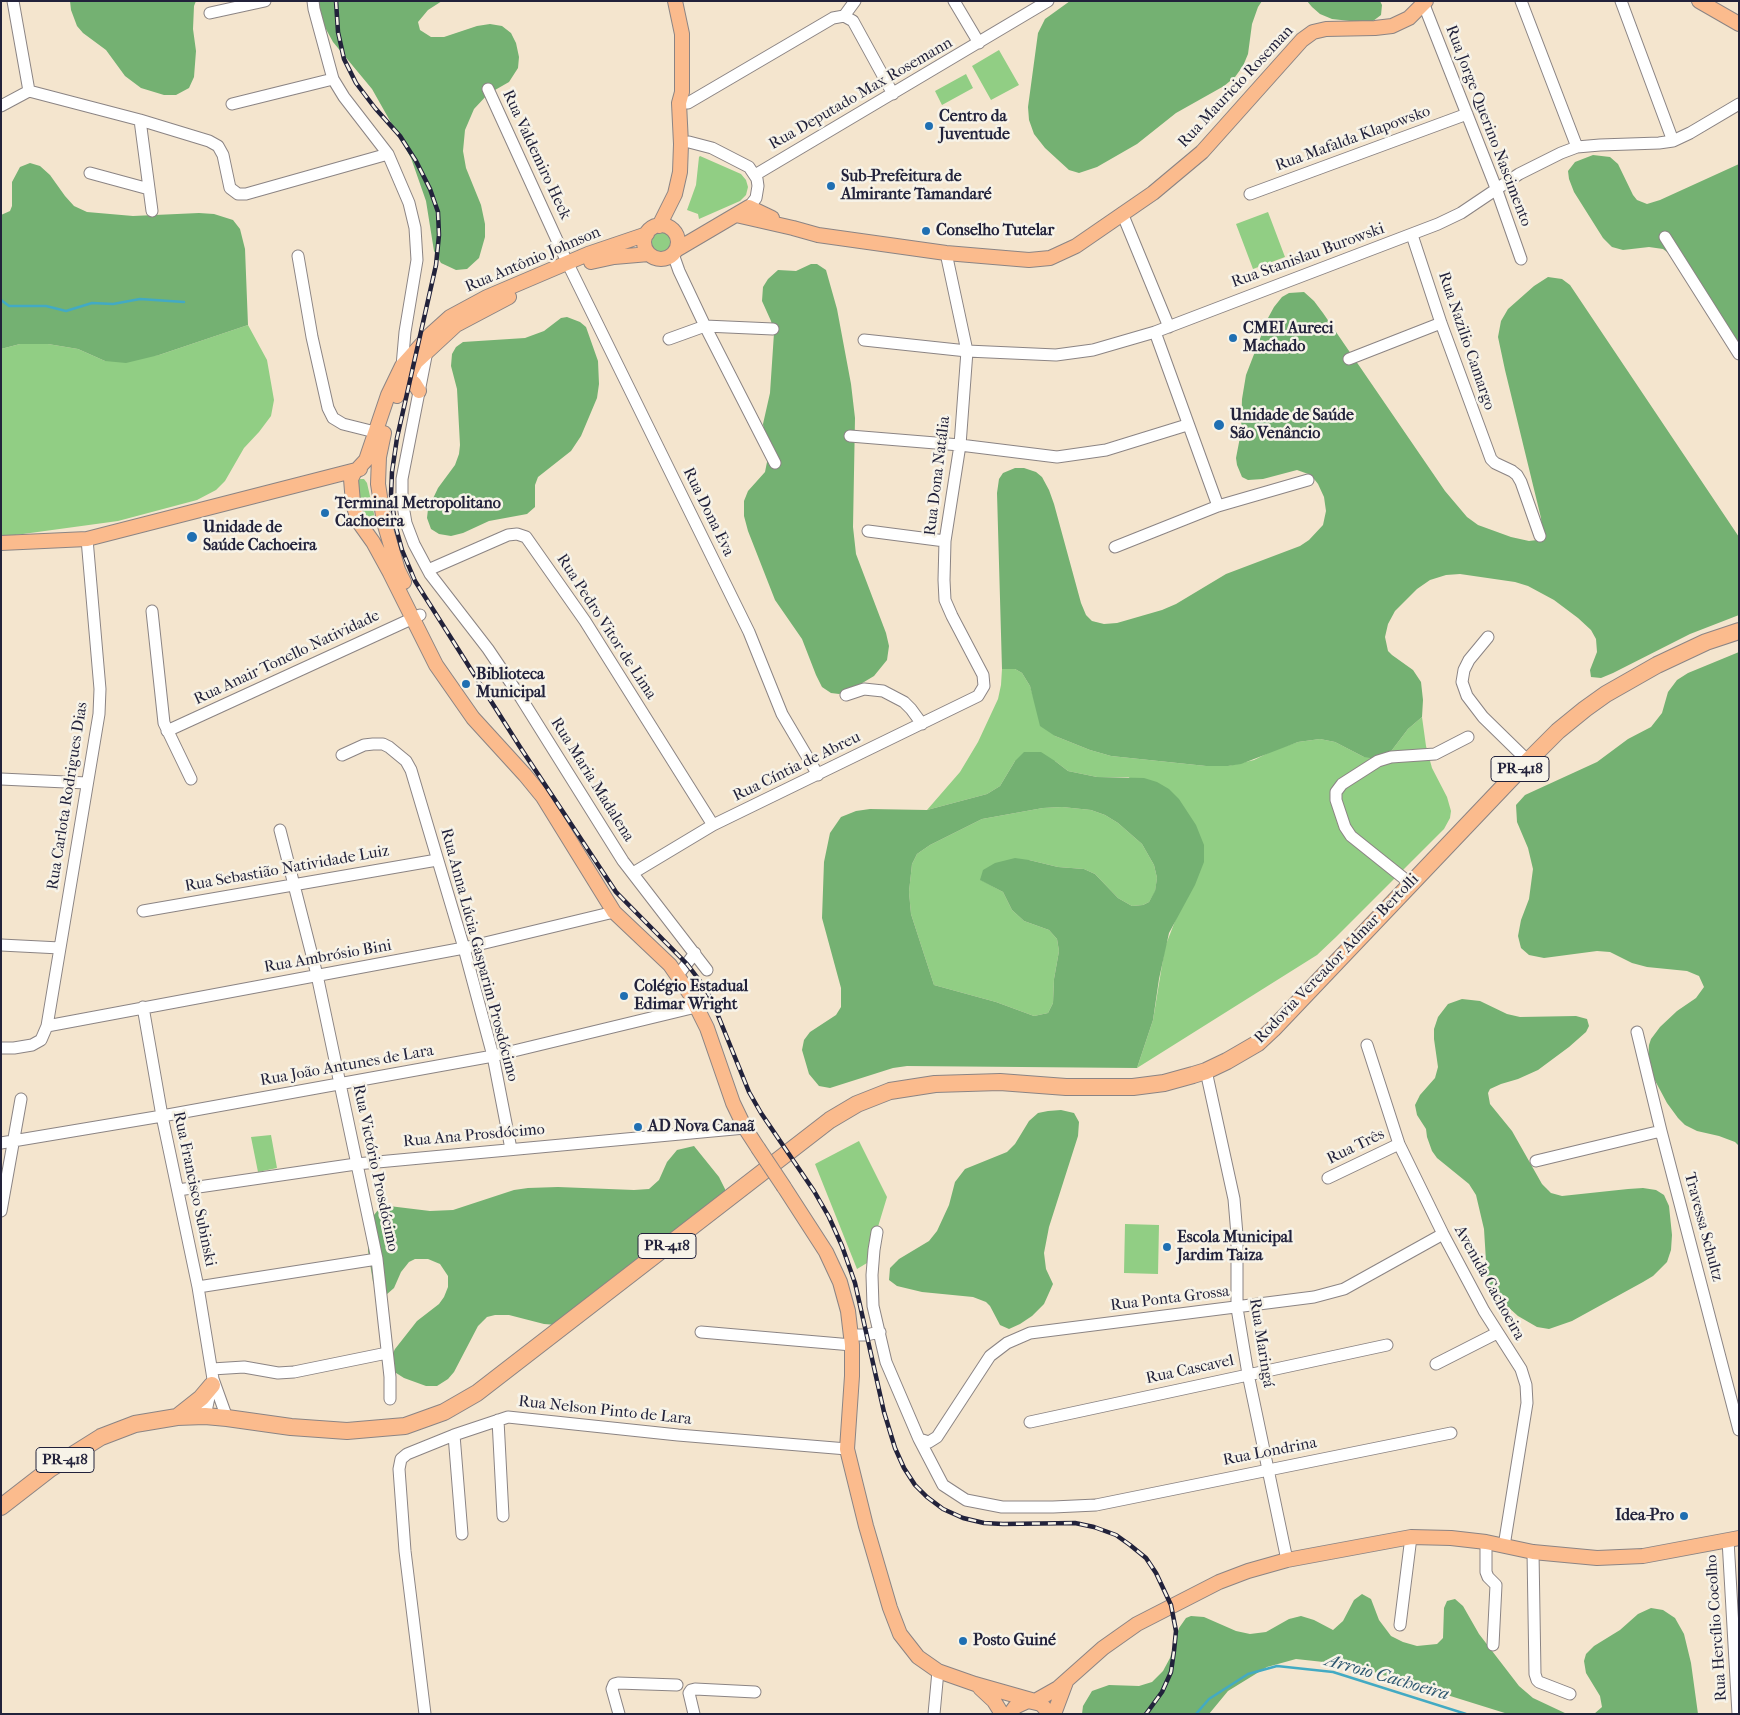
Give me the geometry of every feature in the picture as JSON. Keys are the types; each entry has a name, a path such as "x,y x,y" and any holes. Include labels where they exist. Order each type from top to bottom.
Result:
{"highway":[{"name":"Rodovia Vereador Admar Bertolli","path":"1,1507 50,1469 101,1437 135,1424 176,1417 204,1416 291,1427 347,1431 405,1426 444,1412 477,1393 830,1120 857,1104 890,1091 935,1084 1000,1082 1066,1087 1133,1087 1164,1083 1206,1071 1258,1043 1273,1029 1528,761 1572,720 1606,694 1656,665 1706,642 1739,631"},
{"path":"176,1417 200,1398 212,1378"}],"main road":[{"path":"1699,1 1739,24"},
{"path":"674,252 678,245 668,229 680,172 683,99 682,34 676,2"},
{"name":"Rua Mauricio Roseman","path":"736,215 818,235 946,253 1029,260 1050,258 1076,246 1153,193 1202,152 1302,40 1313,32 1326,29 1392,26 1409,18 1425,3"},
{"path":"668,229 682,196 687,173 689,142 683,99"},
{"path":"701,234 668,229 650,230 645,244 649,254 658,258 669,257 701,234 749,207"},
{"name":"Rua Mauricio Roseman","path":"749,207 793,228"},
{"name":"Rua Antônio Johnson","path":"421,352 450,317 487,296 569,266 647,234"},
{"name":"Rua Antônio Johnson","path":"569,266 614,257 649,254"},
{"path":"416,617 398,570 384,522 378,478 379,433 388,395 402,366 421,352"},
{"path":"421,352 366,460 354,473 351,481 352,503 358,521 442,662 446,679 473,718 525,775 542,797 614,912 657,952 678,975 707,1028 733,1103 745,1128 826,1252 840,1282 848,1311 852,1340 847,1449 866,1526 890,1608 900,1634 918,1657 938,1671 1035,1701 1046,1707 1050,1714"},
{"path":"405,382 421,385"},
{"path":"1,543 87,539 359,469 368,470 378,478"},
{"path":"333,475 351,481"},
{"path":"362,527 368,530 375,530 380,528 384,522"},
{"path":"1010,1714 1021,1703 1035,1701 1052,1692 1103,1648 1137,1624 1162,1610 1219,1582 1248,1571 1287,1560 1411,1537 1451,1538 1486,1542 1533,1552 1597,1558 1643,1556 1733,1539"},
{"path":"1054,1714 1067,1680"},
{"path":"975,1684 989,1695 1002,1714"}],"street":[{"path":"13,1 29,92"},
{"path":"210,14 266,1"},
{"path":"313,1 333,79 344,97 388,154 409,203 415,228 418,260 402,366"},
{"path":"844,16 855,1"},
{"path":"954,1 979,43"},
{"name":"Rua Deputado Max Rosemann","path":"755,175 1048,1"},
{"path":"1521,1 1577,147"},
{"path":"1621,1 1673,141"},
{"name":"Rua Jorge Querino Nascimento","path":"1425,3 1496,188 1521,259"},
{"path":"683,99 832,18 844,16 854,21 893,94"},
{"path":"232,104 333,79"},
{"name":"Rua Valdemiro Heck","path":"488,89 569,266"},
{"path":"1,106 29,92 140,120 209,141 218,146 223,155 230,188 238,194 246,194 388,154"},
{"name":"Rua Stanislau Burowski","path":"864,340 967,351 1056,354 1092,350 1169,327 1412,235 1461,213 1519,174 1561,153 1577,147 1659,144 1673,141 1739,104"},
{"name":"Rua Mafalda Klapowsko","path":"1250,194 1466,114"},
{"path":"140,120 152,211"},
{"path":"689,142 712,148 749,167 758,182 756,198 749,207"},
{"path":"90,173 149,189"},
{"path":"1122,213 1169,327"},
{"name":"Rua Nazilio Camargo","path":"1412,235 1441,323 1491,459 1517,475 1540,536"},
{"path":"1665,237 1739,354"},
{"path":"674,252 679,271 705,326 775,463"},
{"name":"Rua Dona Natália","path":"946,253 967,351 960,445 945,541 944,580 946,600 952,616 983,675 984,686 978,696"},
{"path":"298,256 312,336 328,408 333,418 344,424 379,433"},
{"name":"Rua Dona Eva","path":"569,266 749,632 782,714 818,775"},
{"path":"1349,359 1441,323"},
{"path":"669,339 705,326 772,329"},
{"path":"406,332 421,352"},
{"path":"1155,332 1218,506"},
{"name":"Rua Maria Madalena","path":"421,352 421,385 402,478 402,500 406,523 414,544 428,570 488,649 521,698 619,854 707,970"},
{"path":"850,436 960,445 1057,457 1106,450 1188,425"},
{"path":"1115,547 1218,506 1308,480"},
{"path":"868,531 945,541"},
{"name":"Rua Pedro Vitor de Lima","path":"428,570 508,535 517,534 526,537 586,621 713,825"},
{"name":"Rua Carlota Rodrigues Dias","path":"46,1026 100,704 87,539"},
{"path":"152,611 164,723 191,779"},
{"name":"Rua Anair Tonello Natividade","path":"167,731 416,617"},
{"path":"1488,637 1469,660 1464,670 1462,682 1467,696 1483,717 1528,761"},
{"path":"846,695 864,689 882,691 904,702 922,724"},
{"name":"Rua Cíntia de Abreu","path":"633,872 713,825 978,696"},
{"path":"1411,884 1351,836 1345,827 1336,800 1336,792 1342,784 1378,761 1392,756 1434,754 1468,737"},
{"name":"Rua Anna Lúcia Gasparim Prosdócimo","path":"342,755 364,745 384,744 406,761 411,770 464,948 493,1056 511,1149"},
{"path":"1,779 87,783"},
{"name":"Rua Victório Prosdócimo","path":"280,830 292,884 317,975 377,1260 390,1399"},
{"name":"Rua Sebastião Natividade Luiz","path":"144,911 437,860"},
{"name":"Rua Ambrósio Bini","path":"46,1026 464,948 614,912"},
{"path":"1,945 60,948"},
{"path":"678,975 695,953"},
{"name":"Rua Francisco Subinski","path":"143,1007 162,1116 198,1287 212,1378 226,1418"},
{"name":"Rua João Antunes de Lara","path":"1,1144 341,1085 493,1056 696,1007"},
{"path":"1,1048 32,1045 41,1040 46,1026"},
{"name":"Travessa Schultz","path":"1637,1032 1739,1430"},
{"name":"Avenida Cachoeira","path":"1367,1045 1399,1144 1443,1234 1497,1333 1521,1370 1526,1385 1527,1403 1504,1546"},
{"name":"Rua Maringá","path":"1206,1071 1234,1199 1237,1235 1237,1308 1248,1374 1287,1560"},
{"path":"1,1211 21,1099"},
{"name":"Rua Ana Prosdócimo","path":"178,1190 356,1164 745,1128"},
{"path":"1536,1160 1661,1131"},
{"name":"Rua Três","path":"1328,1178 1399,1144"},
{"name":"Rua Londrina","path":"877,1232 872,1275 873,1306 886,1362 919,1439 943,1485 966,1500 1002,1507 1096,1504 1451,1433"},
{"name":"Rua Ponta Grossa","path":"919,1439 930,1442 937,1437 990,1356 1007,1343 1030,1333 1314,1297 1344,1289 1443,1234"},
{"path":"198,1287 377,1260"},
{"path":"701,1332 852,1340 880,1332"},
{"path":"1436,1364 1497,1333"},
{"name":"Rua Cascavel","path":"1030,1422 1387,1345"},
{"path":"212,1378 244,1367 278,1373 294,1372 387,1353"},
{"name":"Rua Francisco Subinski","path":"204,1416 212,1378"},
{"name":"Rua Nelson Pinto de Lara","path":"425,1714 405,1551 399,1469 401,1459 407,1454 454,1435 508,1417 678,1435 847,1449"},
{"path":"498,1420 503,1516"},
{"path":"454,1435 462,1534"},
{"path":"1400,1625 1411,1537"},
{"name":"Rua Hercílio Coeolho","path":"1733,1539 1738,1714"},
{"path":"1486,1542 1486,1572 1496,1585 1494,1645"},
{"path":"1533,1552 1535,1674 1539,1682 1570,1694"},
{"path":"934,1714 938,1671"},
{"path":"619,1714 612,1689 614,1684 677,1685"},
{"path":"694,1714 689,1693 691,1690 755,1692"}],"green space":[{"path":"70,1 196,1 193,29 196,51 194,77 189,88 176,95 164,95 141,88 125,76 106,50 83,33 77,26"},
{"path":"317,1 442,1 428,10 418,22 420,30 431,37 444,37 477,26 490,24 502,26 511,33 516,43 519,57 518,68 509,82 488,94 474,109 465,130 463,151 466,168 481,205 485,224 485,237 479,258 467,269 456,270 441,263 434,251 426,201 411,158 372,89 333,42 321,20"},
{"path":"1070,1 1262,1 1252,24 1248,54 1243,66 1235,77 1224,86 1176,113 1137,144 1097,167 1079,173 1069,170 1045,148 1034,134 1029,120 1028,107 1038,33 1045,19"},
{"path":"1307,1 1380,1 1382,5 1381,15 1373,21 1359,22 1332,19 1320,14"},
{"path":"999,50 1019,85 991,100 972,66"},
{"path":"966,74 973,88 942,105 935,91"},
{"path":"1593,155 1610,157 1618,164 1633,195 1637,200 1647,204 1660,200 1739,164 1739,353 1671,255 1663,249 1649,247 1623,250 1612,247 1603,238 1574,192 1568,171 1575,162"},
{"path":"700,156 741,174 746,180 748,187 746,195 740,201 699,219 698,214 687,210 696,185"},
{"path":"30,163 40,166 50,175 74,206 87,212 133,216 199,213 214,214 233,220 240,229 245,249 248,325 159,355 126,363 105,361 78,349 48,344 20,344 1,349 1,215 10,211 12,206 12,182 20,167"},
{"path":"1268,212 1285,257 1253,269 1236,224"},
{"path":"662,230 670,234 674,242 670,250 662,254 654,250 650,242 654,234"},
{"path":"811,264 817,264 826,270 837,309 851,384 855,418 853,527 856,554 886,633 889,646 887,660 874,676 849,691 839,694 831,693 822,687 802,639 775,600 744,516 744,501 748,491 765,472 768,457 763,424 770,393 774,333 762,301 763,287 768,279 778,270 796,271"},
{"path":"1548,277 1562,279 1570,285 1739,537 1739,615 1690,634 1613,673 1601,678 1591,677 1590,670 1597,652 1596,639 1591,630 1554,600 1528,586 1515,582 1460,574 1446,575 1430,580 1417,589 1395,611 1388,624 1385,637 1388,651 1413,670 1421,682 1422,717 1408,729 1389,754 1377,759 1364,757 1335,742 1320,739 1298,742 1241,764 1206,766 1111,756 1055,736 1040,726 1030,686 1022,673 1015,669 1002,669 997,493 999,479 1003,473 1015,468 1024,468 1036,472 1042,477 1054,504 1086,615 1092,621 1104,624 1117,623 1162,610 1176,604 1226,574 1300,546 1309,540 1323,525 1326,511 1324,497 1318,484 1311,475 1297,470 1263,479 1248,480 1242,477 1236,458 1241,432 1242,399 1246,375 1268,318 1282,297 1289,293 1304,292 1323,313 1445,491 1467,517 1478,525 1511,537 1529,541 1537,540 1542,532 1541,518 1498,337 1501,321 1508,309 1534,286"},
{"path":"567,317 580,322 586,327 598,361 599,384 597,398 581,436 571,451 538,477 535,485 535,507 527,514 489,521 463,533 451,536 439,534 431,529 427,518 428,509 438,488 455,465 459,454 457,389 451,366 452,354 456,347 463,342 525,338 544,331 561,318"},
{"path":"248,325 267,360 274,400 271,416 244,448 225,481 216,490 197,500 118,521 1,537 1,349 20,344 48,344 78,349 105,361 159,355"},
{"path":"364,479 367,483 375,518 369,524 366,522 355,485 357,480"},
{"path":"1739,652 1739,1146 1735,1142 1697,1131 1685,1125 1667,1103 1651,1073 1648,1060 1651,1039 1660,1027 1677,1011 1696,998 1704,987 1699,976 1687,971 1647,967 1632,963 1610,952 1597,951 1544,958 1529,955 1521,948 1518,936 1521,920 1529,899 1533,869 1528,848 1517,822 1516,805 1525,795 1597,762 1628,739 1651,727 1662,713 1668,692 1677,680 1688,673"},
{"path":"1002,669 1015,669 1022,673 1055,736 1111,756 1206,766 1228,766 1254,760 1274,750 1298,742 1320,739 1335,742 1364,757 1389,754 1408,729 1422,717 1426,746 1432,768 1447,797 1451,811 1450,818 1444,829 1317,955 1137,1068 1153,1020 1165,947 1177,916 1129,777 1097,777 1068,771 1055,761 1015,761 1000,786 987,794 927,810 960,772 978,742 998,699"},
{"path":"1024,752 1041,752 1068,771 1097,777 1144,778 1157,782 1169,789 1179,799 1196,825 1204,845 1204,862 1195,885 1169,933 1159,979 1153,1020 1137,1068 907,1066 893,1068 830,1088 819,1086 809,1074 802,1050 804,1040 810,1032 836,1015 841,1007 841,988 822,918 824,862 830,833 841,817 856,811 870,809 927,810 987,794 1000,786 1015,761","holes":["1062,807 1091,810 1105,815 1118,823 1142,844 1154,865 1157,878 1155,891 1149,902 1143,905 1132,906 1118,898 1095,874 1084,869 1058,867 1015,858 995,863 983,870 980,880 1003,892 1012,910 1024,921 1049,930 1057,939 1059,951 1054,979 1053,1003 1048,1013 1034,1016 996,1002 934,985 911,914 909,892 912,864 917,854 930,845 982,819 1043,808"]},
{"path":"1062,807 1091,810 1105,815 1118,823 1142,844 1154,865 1157,878 1155,892 1149,902 1143,905 1132,906 1118,898 1095,874 1084,869 1058,867 1029,860 981,880 1003,892 1012,910 1024,921 1049,930 1057,939 1059,951 1054,979 1053,1003 1048,1013 1034,1016 996,1002 934,985 911,914 909,892 912,864 917,854 930,845 982,819 1043,808"},
{"path":"1462,999 1480,1001 1507,1014 1520,1017 1576,1016 1587,1019 1589,1026 1586,1032 1569,1047 1538,1070 1490,1089 1488,1093 1490,1104 1512,1131 1542,1184 1551,1193 1562,1196 1643,1188 1656,1190 1664,1195 1669,1206 1672,1235 1671,1250 1667,1262 1653,1276 1643,1282 1572,1321 1549,1329 1537,1327 1518,1316 1491,1289 1487,1277 1484,1229 1476,1195 1469,1184 1437,1158 1432,1151 1426,1129 1417,1115 1415,1105 1420,1095 1435,1078 1438,1067 1434,1029 1438,1017 1448,1004"},
{"path":"1061,1110 1074,1113 1079,1122 1078,1136 1049,1227 1044,1253 1046,1269 1053,1284 1044,1304 1032,1316 1009,1329 1000,1325 986,1302 973,1297 922,1292 897,1286 889,1280 890,1268 899,1259 929,1241 937,1231 949,1205 955,1182 965,1169 1007,1152 1015,1144 1029,1121 1038,1113"},
{"path":"271,1135 277,1168 258,1172 251,1137"},
{"path":"859,1141 887,1197 867,1263 857,1269 815,1164"},
{"path":"694,1146 719,1177 725,1189 725,1199 557,1325 544,1324 509,1315 487,1317 478,1326 454,1372 448,1379 437,1386 426,1386 404,1378 393,1371 391,1357 395,1349 417,1321 439,1304 448,1287 448,1276 440,1264 428,1259 415,1259 409,1262 401,1272 394,1288 386,1295 378,1293 373,1282 368,1251 368,1233 370,1220 378,1210 389,1206 430,1211 453,1210 514,1190 528,1188 649,1189 659,1180 667,1162 677,1150"},
{"path":"1125,1224 1159,1225 1158,1274 1124,1273"},
{"path":"1362,1594 1371,1599 1379,1620 1391,1636 1417,1646 1437,1644 1443,1638 1444,1608 1447,1601 1455,1599 1463,1606 1479,1634 1519,1686 1533,1698 1567,1714 1508,1714 1351,1665 1296,1659 1267,1667 1228,1691 1209,1714 1082,1714 1083,1706 1092,1691 1109,1685 1139,1686 1152,1682 1163,1671 1170,1658 1179,1628 1186,1618 1191,1616 1204,1617 1236,1631 1250,1634 1266,1632 1289,1619 1301,1616 1314,1620 1333,1630 1343,1621 1354,1600"},
{"path":"1651,1608 1663,1610 1675,1618 1684,1634 1691,1663 1698,1714 1594,1714 1602,1707 1600,1696 1586,1673 1584,1661 1586,1654 1594,1646 1620,1630 1638,1614"}],"waterway":[{"path":"1,300 9,306 46,306 66,311 92,303 113,304 140,299 184,302"},
{"name":"Arroio Cachoeira","path":"1196,1714 1209,1699 1248,1674 1277,1666 1333,1672 1466,1714"}],"railway":[{"path":"336,1 338,32 344,59 356,83 400,136 416,161 430,189 438,212 439,235 436,265 397,438 392,472 391,495 395,524 402,550 415,581 520,747 616,892 687,964 706,989 749,1092 814,1191 829,1217 842,1246 855,1283 884,1412 895,1448 904,1468 915,1485 943,1509 963,1518 984,1523 1003,1524 1075,1523 1116,1535 1146,1558 1156,1573 1171,1605 1176,1631 1171,1672 1162,1692 1146,1714"}],"place":[{"name":"Centro da Juventude","path":"929,126"},
{"name":"Sub-Prefeitura de Almirante Tamandaré","path":"831,186"},
{"name":"Conselho Tutelar","path":"926,231"},
{"name":"CMEI Aureci Machado","path":"1233,338"},
{"name":"Unidade de Saúde São Venâncio","path":"1219,425"},
{"name":"Terminal Metropolitano Cachoeira","path":"325,513"},
{"name":"Unidade de Saúde Cachoeira","path":"192,537"},
{"name":"Biblioteca Municipal","path":"466,684"},
{"name":"Colégio Estadual Edimar Wright","path":"624,996"},
{"name":"AD Nova Canaã","path":"638,1127"},
{"name":"Escola Municipal Jardim Taiza","path":"1167,1247"},
{"name":"Idea-Pro","path":"1684,1516"},
{"name":"Posto Guiné","path":"963,1641"}]}
